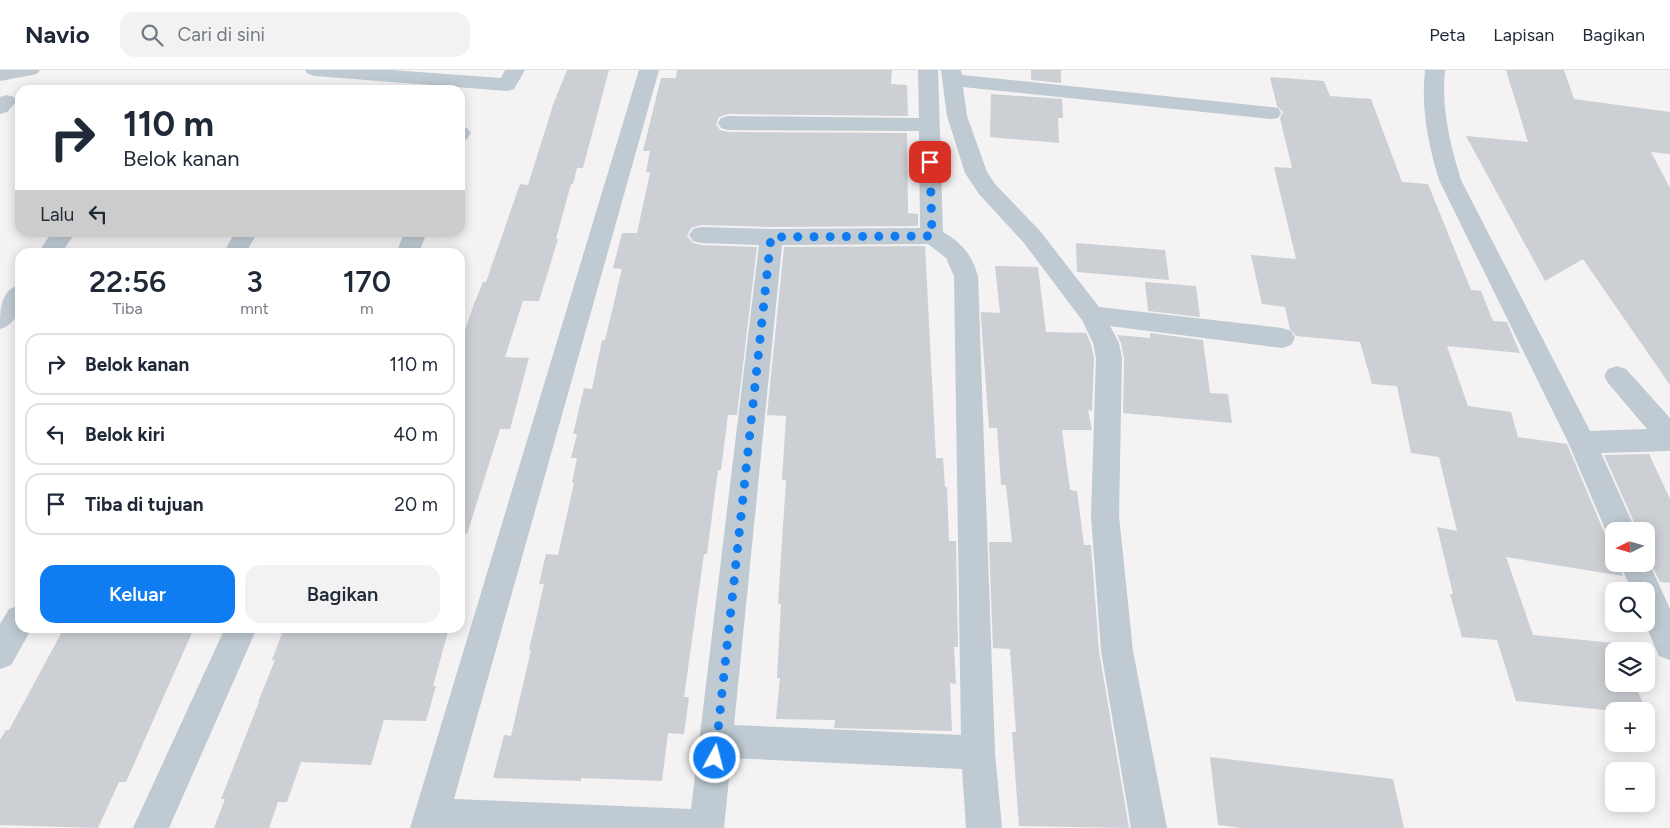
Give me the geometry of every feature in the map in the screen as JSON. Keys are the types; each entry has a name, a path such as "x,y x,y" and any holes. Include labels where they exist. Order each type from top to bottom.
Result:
{"street":[{"path":"0,75 30,70"},
{"path":"315,70 507,84 515,70"},
{"path":"649,70 430,822 706,827 717,741 771,237"},
{"path":"1435,70 1432,94 1437,135 1450,180 1582,442 1617,522"},
{"path":"943,73 1270,113"},
{"path":"932,236 929,125 943,73"},
{"path":"943,73 976,173 987,189 1032,238 1092,315 1106,343 1109,358 1105,516 1117,650 1149,828"},
{"path":"728,123 929,125"},
{"path":"701,235 771,237 932,236 950,247 962,260 966,276 978,753 984,828"},
{"path":"53,248 61,237"},
{"path":"237,248 244,237"},
{"path":"0,320 15,300"},
{"path":"1092,315 1282,338"},
{"path":"1617,376 1668,439"},
{"path":"1582,442 1668,439"},
{"path":"1638,572 1670,645"},
{"path":"0,654 15,628"},
{"path":"151,828 239,633"},
{"path":"717,741 978,753"}],"building":[{"path":"567,70 609,70 583,168 577,168 573,184 571,184 556,239 558,239 539,301 523,301 505,357 529,358 510,429 500,429 467,534 465,534 465,330 483,282 486,282 520,184 528,185 553,105"},
{"path":"677,70 892,70 891,84 907,85 908,116 728,114 719,117 716,124 720,130 728,132 907,133 908,213 918,214 918,226 771,227 701,225 691,228 687,236 693,243 757,247 737,415 728,415 721,470 718,470 707,554 704,554 684,697 689,697 684,734 668,733 662,781 581,778 581,781 493,778 504,735 511,736 544,584 539,584 546,554 558,555 574,483 572,483 577,458 571,458 577,434 573,434 584,388 592,389 602,340 605,340 622,269 613,268 622,233 637,233 650,173 646,172 650,151 643,151 661,78 676,78"},
{"path":"1031,70 1061,70 1061,83 1031,80"},
{"path":"1506,70 1564,70 1574,99 1670,112 1670,154 1651,152 1670,188 1670,385 1583,259 1545,281 1466,136 1528,142"},
{"path":"1270,77 1324,81 1330,96 1371,99 1402,182 1428,184 1471,290 1481,291 1493,321 1507,322 1520,353 1447,346 1468,406 1511,412 1518,437 1567,444 1605,534 1605,572 1621,572 1623,576 1506,557 1533,635 1605,642 1605,692 1638,692 1642,702 1605,702 1605,710 1516,701 1497,640 1462,637 1450,594 1453,594 1437,527 1457,531 1439,457 1411,453 1397,386 1372,384 1360,342 1296,336 1290,329 1285,307 1262,304 1251,255 1296,259 1274,167 1292,168 1280,118 1283,112 1277,106"},
{"path":"991,94 1062,99 1063,118 1058,118 1059,143 990,137"},
{"path":"1076,243 1165,250 1169,280 1077,272"},
{"path":"925,246 936,458 943,458 945,487 947,487 949,541 956,541 958,647 954,647 956,684 950,683 952,731 834,728 835,720 776,719 780,678 777,678 781,604 778,604 786,480 782,480 786,416 767,415 784,247"},
{"path":"995,266 1038,267 1046,332 1086,333 1091,344 1094,358 1092,411 1088,410 1092,430 1062,430 1070,490 1077,491 1084,545 1091,545 1099,651 1129,828 1019,826 1012,732 1016,732 1010,649 993,648 989,542 1012,542 1006,485 1001,485 997,428 989,428 981,318 981,312 1000,313"},
{"path":"1145,282 1196,286 1200,317 1148,311"},
{"path":"1150,333 1203,340 1210,393 1228,394 1232,423 1123,413 1124,358 1117,335 1150,338"},
{"path":"1649,454 1670,499 1670,583 1660,582 1655,572 1655,522 1634,522 1604,455"},
{"path":"61,633 192,633 126,782 119,782 98,828 0,825 0,740 6,730 9,730"},
{"path":"282,633 448,633 433,686 436,686 426,721 384,720 371,765 301,762 287,802 278,802 269,828 214,828 225,799 221,799 275,660 272,660"},
{"path":"1210,757 1393,779 1404,828 1242,828 1218,825"}],"route":[{"path":"715,758 771,237 932,236 930,162"}]}
